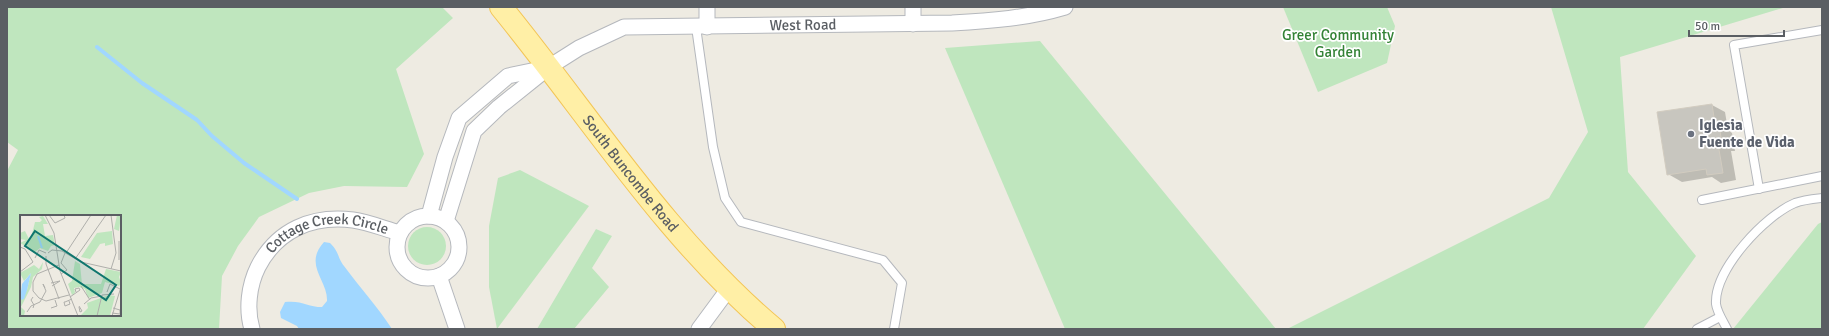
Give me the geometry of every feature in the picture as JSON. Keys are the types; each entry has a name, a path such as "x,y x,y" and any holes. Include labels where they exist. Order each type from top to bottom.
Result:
{"main road":[{"name":"South Buncombe Road","path":"501,7 549,67 624,169 660,213 696,254 774,329"}],"street":[{"path":"701,27 707,7"},
{"path":"913,7 913,24"},
{"name":"West Road","path":"549,67 579,48 624,27 913,24 1005,20 1041,14 1065,7"},
{"path":"429,216 445,157 459,118 508,76 549,67"},
{"path":"446,221 474,131 499,107 549,67"},
{"path":"429,216 446,221 457,236 459,246 458,255 454,264 439,276 429,278 418,276 408,271 401,264 397,254 397,243 400,233 412,220 429,216"},
{"name":"Cottage Creek Circle","path":"252,329 248,319 248,299 254,274 265,254 279,240 298,226 310,222 352,220 400,233"},
{"path":"439,276 457,329"},
{"path":"699,329 730,287"}],"lane":[{"path":"701,27 713,147 725,198 741,222 883,260 902,283 894,329"},
{"path":"1758,189 1734,45 1822,30"},
{"path":"1702,200 1822,176"},
{"path":"1727,329 1720,317 1716,303 1719,287 1726,269 1738,250 1780,211 1796,202 1822,198"},
{"path":"1697,329 1720,317"}],"green space":[{"path":"7,7 442,7 453,18 396,69 424,154 407,187 344,186 309,193 259,217 238,246 222,276 219,329 7,329 7,171 18,150 7,142"},
{"name":"Greer Community Garden","path":"1283,7 1387,7 1395,26 1387,63 1318,92"},
{"path":"1551,7 1786,7 1620,57 1628,172 1696,256 1643,329 1287,329 1549,198 1588,132"},
{"path":"1040,41 1276,329 1065,329 945,48"},
{"path":"520,170 589,206 497,329 489,287 489,226 498,178"},
{"path":"1822,222 1822,329 1733,329 1818,224"},
{"path":"423,227 431,227 438,230 443,235 446,246 443,257 438,262 431,265 423,265 416,262 411,257 408,250 408,242 411,235 416,230"},
{"path":"596,229 612,236 592,268 609,287 574,329 537,329"}],"water":[{"path":"324,242 330,243 333,246 344,266 392,329 299,329 297,326 281,318 280,312 285,302 296,302 322,307 327,301 324,286 316,265 318,250"}],"building":[{"name":"Iglesia Fuente de Vida","path":"1712,104 1715,124 1719,124 1722,144 1718,144 1723,173 1707,175 1706,169 1667,175 1657,112"}],"waterway":[{"path":"97,47 142,83 197,120 212,136 244,163 297,199"}],"place":[{"name":"Iglesia Fuente de Vida","path":"1691,134"}]}
